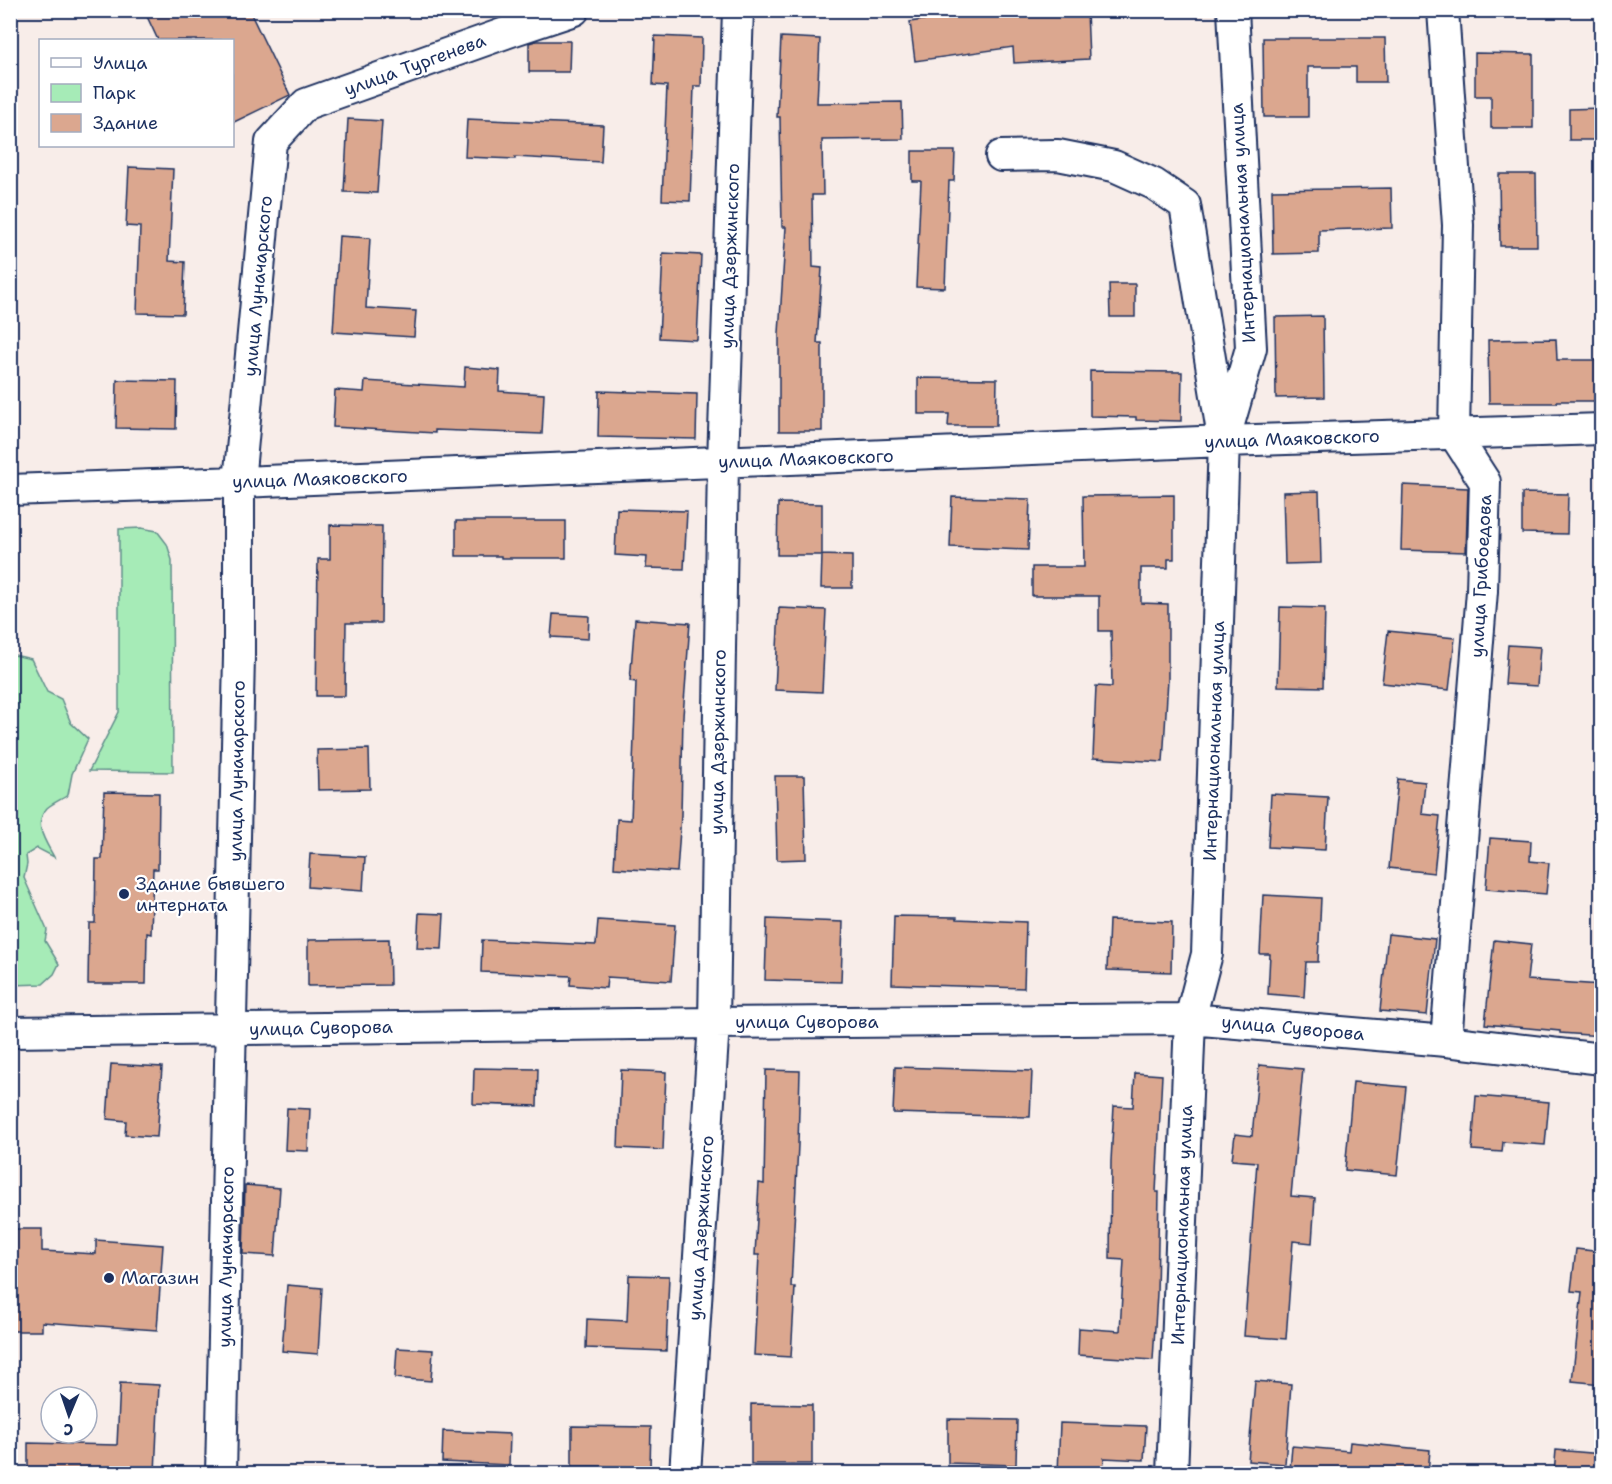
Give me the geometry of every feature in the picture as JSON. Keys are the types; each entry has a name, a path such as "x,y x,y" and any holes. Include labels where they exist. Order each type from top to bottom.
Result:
{"street":[{"name":"улица Тургенева","path":"271,142 306,104 574,10"},
{"name":"улица Дзержинского","path":"685,1473 714,1023 723,462 738,10"},
{"name":"Интернациональная улица","path":"1172,1473 1190,1019 1207,954 1224,441 1251,348 1233,10"},
{"path":"1443,10 1458,225 1454,434"},
{"name":"улица Луначарского","path":"221,1473 239,656 240,482 271,142"},
{"path":"1001,156 1058,155 1114,166 1154,184 1185,205 1224,441"},
{"name":"улица Маяковского","path":"10,490 1224,441 1602,429"},
{"name":"улица Грибоедова","path":"1446,1041 1482,591 1485,482 1454,434"},
{"name":"улица Суворова","path":"10,1032 1190,1019 1446,1041 1602,1059"}],"green space":[{"path":"141,528 157,531 167,544 172,560 173,772 89,771 119,712 119,529"},
{"path":"10,654 31,659 47,692 61,699 71,723 88,739 72,774 68,795 47,808 41,820 44,839 54,857 37,848 26,855 24,878 47,930 45,941 59,964 54,974 43,984 11,985"}],"building":[{"path":"144,10 249,10 290,95 234,122 234,39 158,39"},
{"path":"989,10 990,16 1087,11 1089,59 1014,63 1013,47 915,61 910,22"},
{"path":"655,36 702,38 701,86 694,86 690,201 662,200 667,86 653,85"},
{"path":"781,37 820,39 817,103 902,102 903,139 822,140 823,195 812,195 813,267 822,268 817,343 822,343 822,431 779,431 779,333 786,227 782,227 780,117 777,117"},
{"path":"1263,38 1385,38 1386,82 1356,82 1356,67 1308,67 1308,117 1264,117"},
{"path":"570,41 569,72 529,72 529,43"},
{"path":"1475,53 1533,54 1533,128 1491,128 1491,96 1475,96"},
{"path":"1602,108 1602,140 1569,140 1569,109"},
{"path":"348,119 382,121 377,193 344,192"},
{"path":"467,119 603,125 601,162 515,157 515,159 465,157"},
{"path":"912,151 955,151 954,181 949,181 945,288 916,287 921,181 912,181"},
{"path":"129,167 173,169 169,261 185,262 183,314 137,313 140,227 126,226"},
{"path":"1499,174 1536,174 1537,246 1500,246"},
{"path":"1391,188 1392,228 1319,230 1319,253 1273,254 1272,190"},
{"path":"339,236 370,238 366,308 416,311 414,337 333,332"},
{"path":"663,253 701,255 697,340 659,338"},
{"path":"1109,284 1135,284 1135,317 1110,317"},
{"path":"1323,316 1324,397 1276,398 1275,317"},
{"path":"1556,339 1557,360 1602,360 1602,401 1489,403 1488,340"},
{"path":"465,367 500,370 499,391 544,394 542,434 435,430 435,433 333,427 335,390 364,392 365,381 464,387"},
{"path":"1090,371 1182,372 1181,421 1090,416"},
{"path":"918,378 997,379 996,426 948,426 949,414 918,414"},
{"path":"117,380 177,381 176,429 116,428"},
{"path":"599,391 697,394 696,439 598,437"},
{"path":"1403,485 1468,488 1466,552 1401,550"},
{"path":"1319,491 1321,563 1285,564 1283,492"},
{"path":"1522,493 1568,494 1567,534 1522,533"},
{"path":"1174,495 1174,559 1168,559 1168,568 1141,568 1141,603 1168,604 1168,679 1163,762 1093,758 1096,686 1112,687 1111,631 1099,631 1099,596 1032,596 1032,567 1084,567 1083,496"},
{"path":"952,497 1030,499 1028,550 950,547"},
{"path":"778,503 822,504 822,555 777,555"},
{"path":"617,509 687,511 684,569 646,568 647,557 615,555"},
{"path":"456,521 566,521 566,558 456,556"},
{"path":"330,525 382,526 381,623 346,623 345,696 316,696 318,559 330,559"},
{"path":"822,555 852,556 852,588 821,588"},
{"path":"1280,607 1325,608 1323,687 1278,686"},
{"path":"779,608 826,610 822,692 775,690"},
{"path":"553,614 589,616 588,639 551,637"},
{"path":"635,619 690,623 683,716 681,815 677,872 614,868 617,819 631,820 636,682 630,681"},
{"path":"1388,631 1455,638 1449,690 1382,683"},
{"path":"1508,645 1540,647 1537,686 1505,684"},
{"path":"369,749 370,789 318,790 317,750"},
{"path":"775,776 804,776 806,859 777,860"},
{"path":"1398,779 1425,782 1422,814 1440,816 1434,873 1389,868"},
{"name":"Здание бывшего интерната","path":"104,792 159,793 158,869 153,869 151,934 147,933 146,984 88,984 89,923 95,923 96,859 102,859"},
{"path":"1271,794 1328,797 1325,850 1268,847"},
{"path":"1490,838 1531,841 1530,861 1549,863 1546,894 1486,889"},
{"path":"310,854 365,857 363,891 308,887"},
{"path":"1263,895 1321,898 1318,962 1306,962 1304,997 1268,994 1270,954 1260,954"},
{"path":"419,913 444,914 442,949 417,948"},
{"path":"894,916 957,917 957,919 1026,922 1024,988 892,984"},
{"path":"767,919 843,922 841,982 765,980"},
{"path":"598,920 675,925 671,981 607,977 606,988 570,985 571,976 481,972 482,940 596,945"},
{"path":"1109,920 1172,922 1171,972 1107,970"},
{"path":"1388,934 1435,939 1427,1015 1380,1011"},
{"path":"389,939 390,985 308,986 308,940"},
{"path":"1494,940 1531,944 1527,980 1602,985 1602,1036 1485,1024"},
{"path":"111,1064 162,1067 157,1137 125,1135 126,1121 107,1119"},
{"path":"1259,1065 1303,1069 1291,1196 1315,1198 1312,1243 1293,1241 1286,1339 1244,1336 1257,1162 1232,1160 1235,1134 1252,1136"},
{"path":"895,1067 1032,1071 1030,1117 893,1113"},
{"path":"474,1068 538,1069 537,1106 473,1104"},
{"path":"621,1070 666,1072 663,1150 618,1148"},
{"path":"766,1070 800,1071 791,1287 795,1287 791,1357 754,1355 759,1255 755,1255 759,1183 764,1184"},
{"path":"1135,1073 1162,1075 1156,1192 1159,1192 1153,1360 1078,1355 1079,1328 1120,1331 1124,1260 1110,1259 1114,1106 1133,1107"},
{"path":"1353,1082 1406,1087 1397,1175 1345,1170"},
{"path":"1476,1096 1549,1102 1545,1145 1503,1142 1502,1152 1472,1150"},
{"path":"287,1108 310,1109 308,1151 285,1150"},
{"path":"245,1185 280,1188 275,1256 243,1254"},
{"name":"Магазин","path":"12,1229 42,1229 42,1251 96,1254 96,1240 163,1245 157,1330 42,1322 42,1331 11,1331"},
{"path":"1576,1249 1602,1252 1602,1384 1572,1381 1582,1292 1571,1291"},
{"path":"629,1275 669,1276 666,1351 586,1348 587,1319 627,1321"},
{"path":"287,1285 322,1288 318,1354 282,1351"},
{"path":"397,1348 433,1350 431,1381 395,1378"},
{"path":"1255,1381 1291,1384 1285,1464 1248,1461"},
{"path":"120,1383 159,1385 155,1473 28,1472 28,1443 117,1445"},
{"path":"751,1404 812,1405 812,1464 751,1464"},
{"path":"948,1419 1017,1420 1016,1465 948,1463"},
{"path":"1060,1423 1146,1426 1144,1460 1104,1458 1103,1473 1058,1473"},
{"path":"572,1426 651,1427 650,1467 572,1466"},
{"path":"443,1431 510,1434 509,1465 442,1462"},
{"path":"1350,1442 1430,1450 1428,1473 1290,1471 1292,1446 1349,1451"},
{"path":"1556,1450 1602,1454 1602,1473 1554,1473"}],"place":[{"name":"Здание бывшего интерната","path":"124,894"},
{"name":"Магазин","path":"109,1278"}]}
